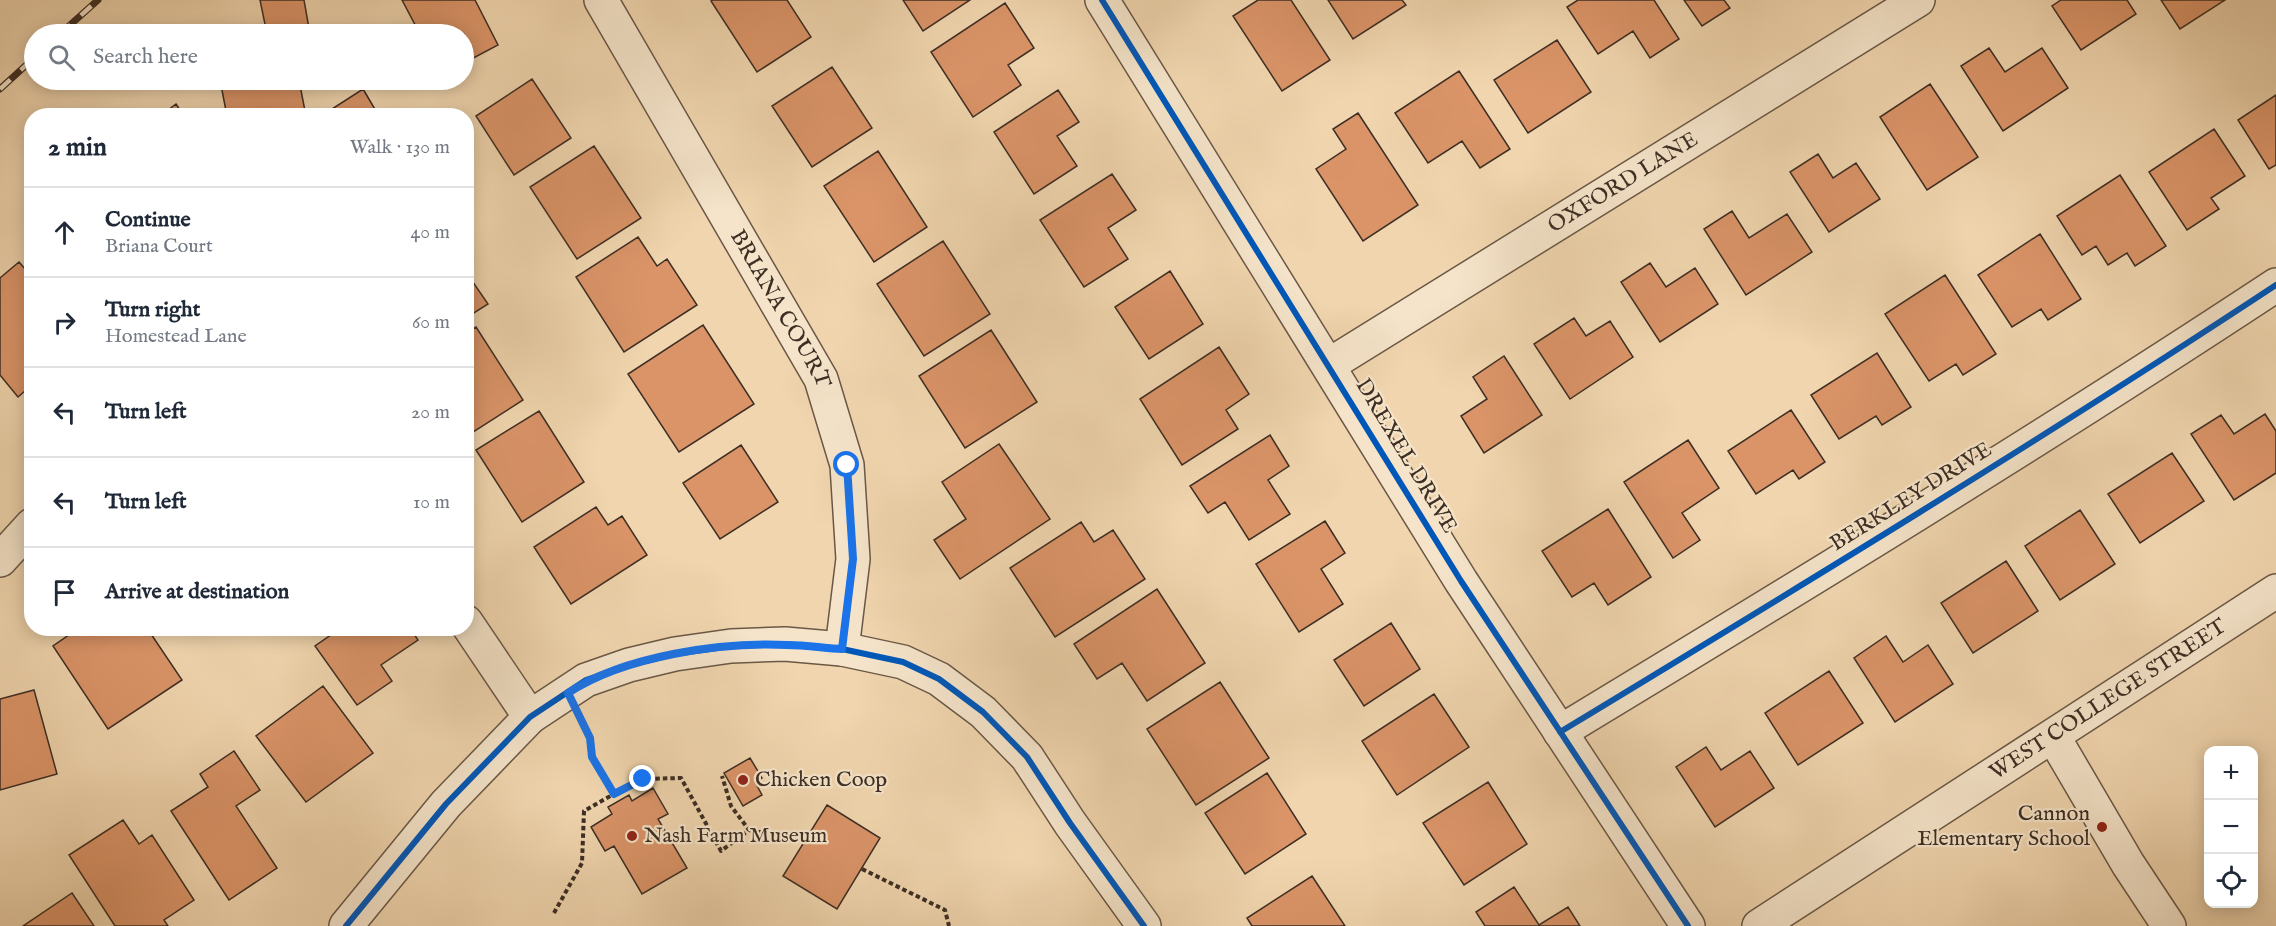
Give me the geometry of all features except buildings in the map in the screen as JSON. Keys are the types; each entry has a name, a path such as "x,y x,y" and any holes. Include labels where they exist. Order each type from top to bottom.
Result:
{"street":[{"name":"BRIANA COURT","path":"601,0 821,379 847,465 853,559 842,649"},
{"name":"DREXEL DRIVE","path":"1102,0 1461,581 1688,926"},
{"name":"OXFORD LANE","path":"1329,366 1918,0"},
{"name":"BERKLEY DRIVE","path":"1560,732 1826,571 2113,392 2276,285"},
{"path":"0,560 24,534"},
{"name":"WEST COLLEGE STREET","path":"1759,926 1798,915 2053,736 2276,591"},
{"path":"474,634 530,717"},
{"path":"346,926 446,804 530,717 586,680 629,665 675,654 731,646 785,644 842,649 903,662 939,680 983,712 1027,757 1070,823 1144,926"},
{"path":"2053,736 2128,864 2169,926"}],"path":[{"path":"568,693 590,738 592,757 614,794"},
{"path":"722,776 731,806 748,830 804,841"},
{"path":"554,913 582,863 584,811 643,779 681,778 721,851 748,830"},
{"path":"862,869 945,910 949,926"}],"railway":[{"path":"71,24 98,0"},
{"path":"0,89 24,67"}],"cycle path":[{"path":"1102,0 1461,581 1688,926"},
{"path":"1560,732 2010,456 2276,285"},
{"path":"346,926 446,804 530,717 586,680 629,665 675,654 731,646 785,644 842,649 903,662 939,679 983,712 1027,757 1070,823 1144,926"}],"place":[{"name":"Chicken Coop","path":"743,780"},
{"name":"Cannon Elementary School","path":"2102,827"},
{"name":"Nash Farm Museum","path":"632,836"}],"route":[{"path":"643,779 614,794 592,757 590,738 568,693 586,680 629,665 675,654 731,646 785,644 842,649 853,559 847,465"}]}
